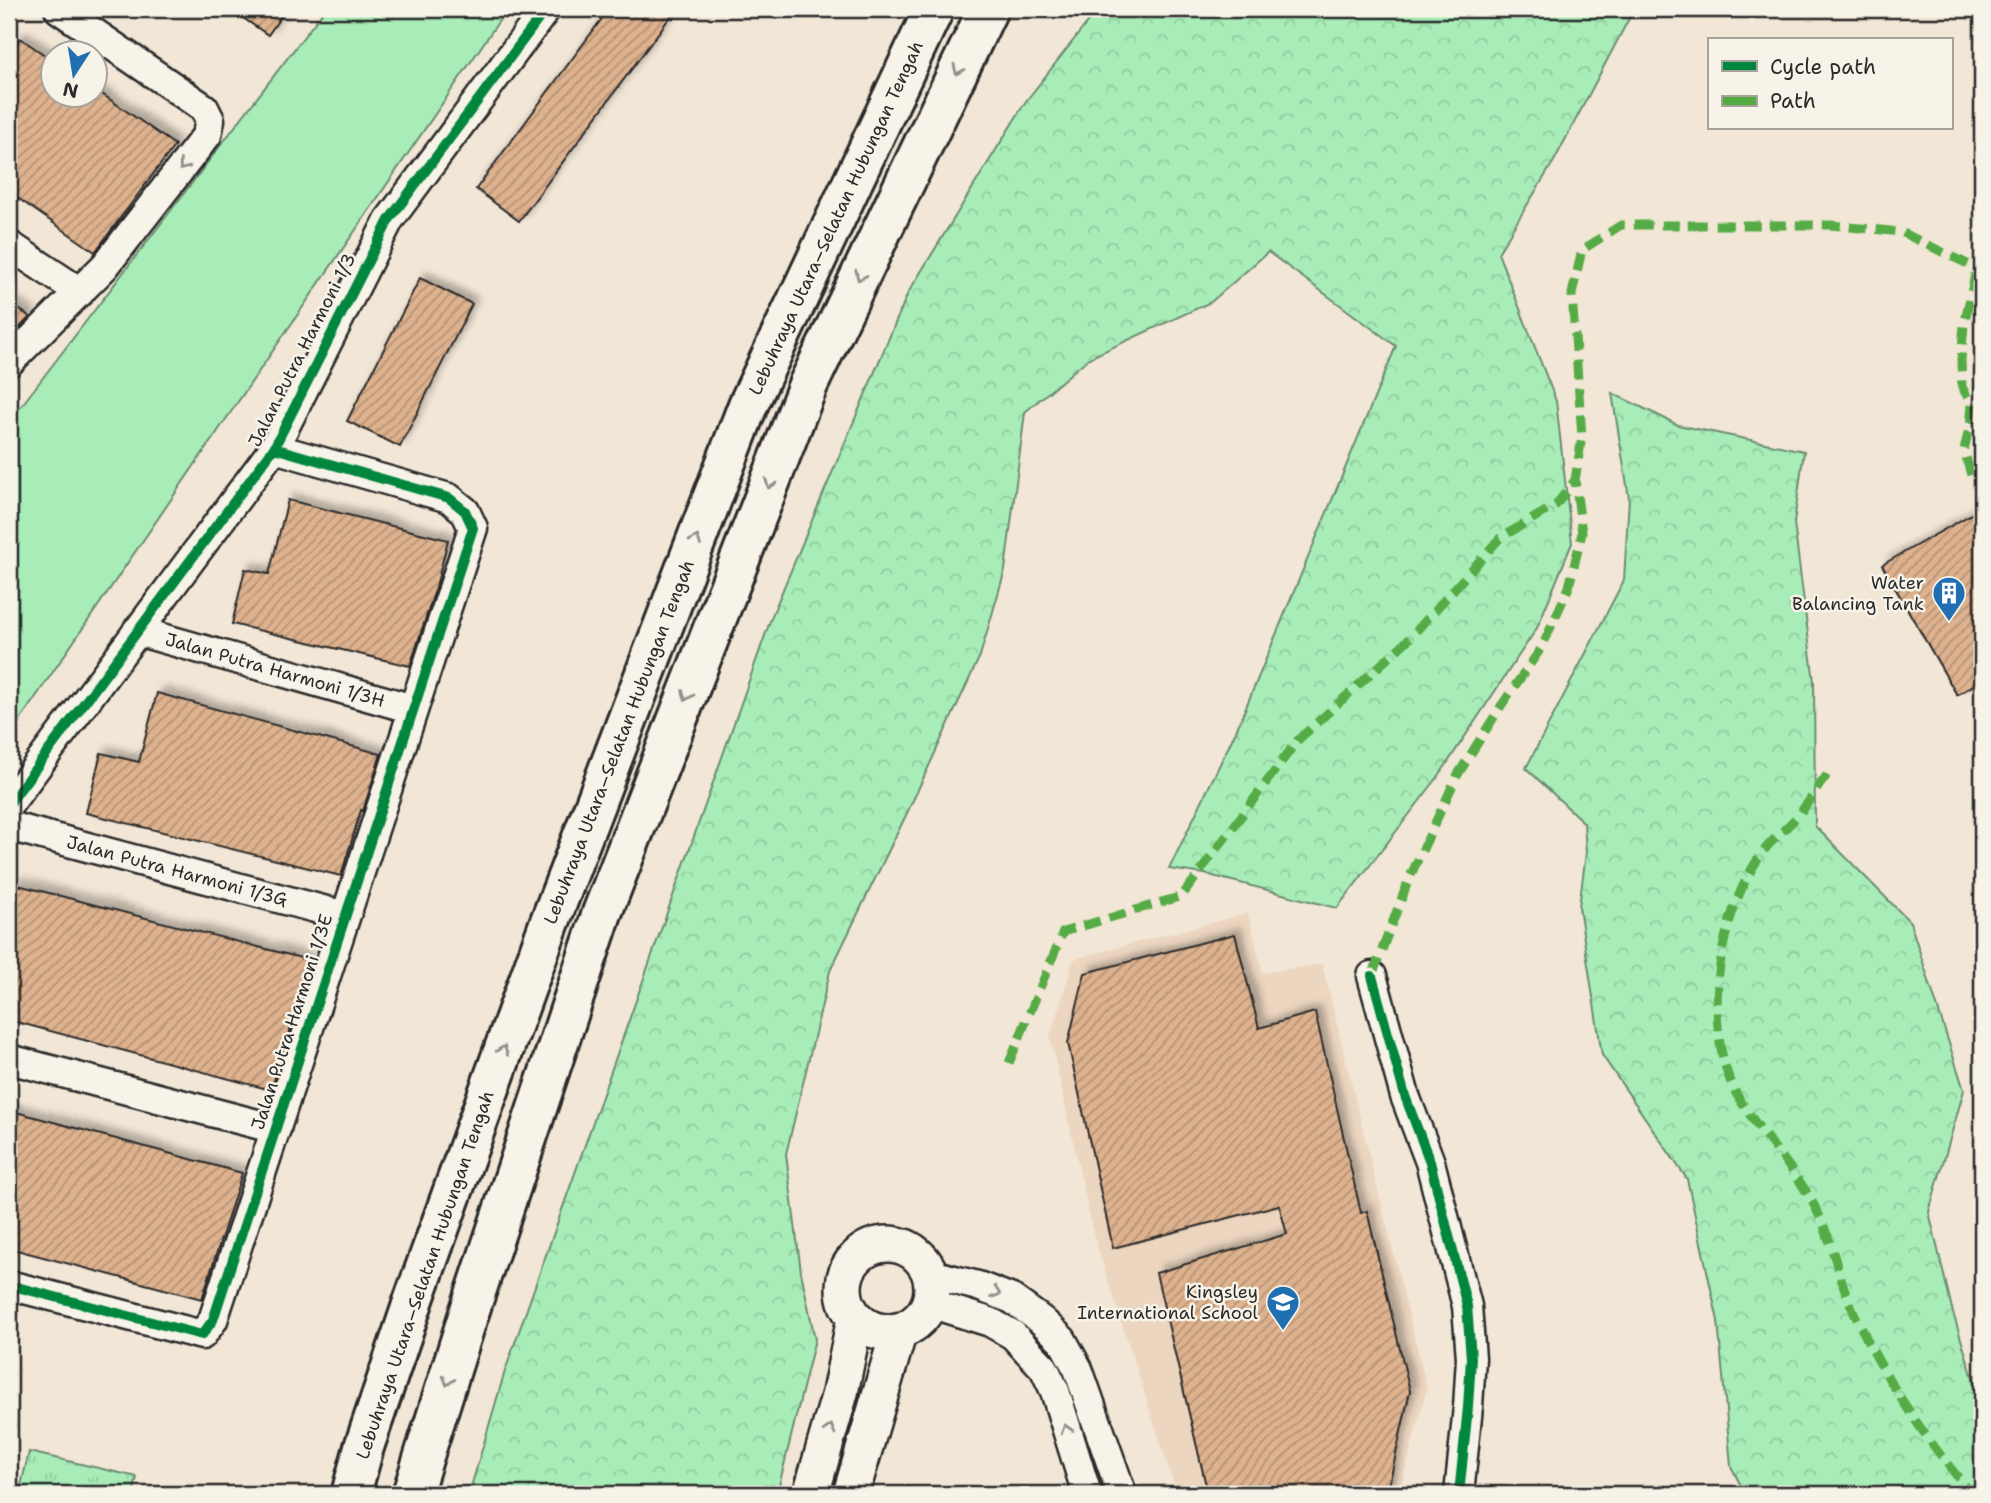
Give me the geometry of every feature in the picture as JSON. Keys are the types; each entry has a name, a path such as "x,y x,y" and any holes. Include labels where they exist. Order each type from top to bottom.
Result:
{"highway":[{"name":"Lebuhraya Utara–Selatan Hubungan Tengah","path":"351,1494 414,1299 549,924 748,405 934,9"},
{"path":"412,1494 468,1315 602,913 808,385 988,9"}],"main road":[{"path":"897,1244 918,1255 930,1289 923,1315 912,1325 899,1331 876,1331 855,1318 847,1306 844,1276 861,1252 874,1245 897,1244"},
{"path":"811,1494 840,1394 855,1318"},
{"path":"851,1494 899,1331"}],"street":[{"path":"9,362 105,266 207,135 211,120 204,108 59,9"},
{"name":"Jalan Putra Harmoni 1/3","path":"9,804 274,448 389,220 546,9"},
{"path":"9,244 80,292"},
{"name":"Jalan Putra Harmoni 1/3E","path":"9,1285 202,1335 213,1320 473,528 465,511 449,498 274,448"},
{"name":"Jalan Putra Harmoni 1/3H","path":"137,631 413,709"},
{"name":"Jalan Putra Harmoni 1/3G","path":"9,826 345,916"},
{"path":"1372,976 1405,1096 1430,1162 1466,1306 1471,1358 1459,1494"},
{"path":"9,1059 275,1129"},
{"path":"930,1289 978,1286 1012,1299 1041,1320 1062,1340 1079,1368 1122,1494"},
{"path":"930,1289 1013,1335 1044,1368 1055,1391 1087,1494"}],"shaded area":[{"path":"1248,913 1263,973 1322,964 1427,1388 1399,1494 1177,1494 1095,1240 1050,1037 1074,959"}],"green space":[{"path":"325,9 507,9 9,736 9,422"},
{"path":"1098,9 1634,9 1554,161 1498,253 1556,401 1572,543 1537,628 1438,777 1337,908 1205,874 1169,869 1236,731 1396,346 1268,252 1211,302 1089,358 1025,412 1005,570 980,656 830,971 786,1154 801,1272 815,1339 777,1494 469,1494 505,1371 773,613 908,293 1026,101"},
{"path":"1612,393 1678,425 1804,451 1794,523 1814,682 1815,826 1910,922 1964,1090 1929,1212 1953,1313 1977,1391 1982,1392 1982,1494 1745,1494 1731,1466 1718,1321 1687,1179 1602,1055 1579,907 1586,853 1584,823 1526,768 1624,580 1629,498"},
{"path":"29,1452 137,1477 133,1494 19,1494"}],"building":[{"path":"230,9 286,9 268,35"},
{"path":"609,9 676,9 519,221 476,189"},
{"path":"20,38 38,50 38,108 108,108 108,98 175,145 95,252 9,192 9,55"},
{"path":"420,278 472,304 400,447 347,421"},
{"path":"9,302 30,317 9,339"},
{"path":"288,500 448,540 410,666 232,624 245,569 269,574"},
{"name":"Water Balancing Tank","path":"1982,508 1982,680 1957,695 1882,565"},
{"path":"157,693 381,754 341,876 86,813 101,753 139,762"},
{"path":"14,884 309,960 271,1090 9,1020 9,905"},
{"path":"1235,934 1259,1028 1315,1012 1361,1213 1367,1211 1410,1391 1387,1494 1208,1494 1156,1273 1287,1234 1279,1205 1113,1248 1068,1043 1085,973"},
{"path":"9,1110 242,1173 202,1299 9,1248"}],"marked path":[{"path":"1009,1063 1063,932 1182,896 1297,741 1409,639 1500,538 1556,505 1575,480 1582,437 1572,294 1582,250 1621,225 1830,225 1901,232 1982,271"},
{"path":"1971,475 1964,450 1972,405 1962,387 1961,360 1964,325 1976,270"},
{"path":"1372,976 1409,879 1457,776 1542,647 1569,587 1582,533 1575,480"},
{"path":"1827,775 1799,814 1763,852 1747,877 1735,906 1719,971 1719,1037 1726,1068 1737,1095 1800,1182 1818,1213 1847,1296 1890,1382 1937,1451 1972,1494"}],"cycle path":[{"path":"9,804 274,448 389,220 546,9"},
{"path":"9,1285 202,1335 213,1320 473,528 465,511 449,498 274,448"},
{"path":"1372,976 1405,1096 1430,1162 1467,1306 1471,1358 1459,1494"}],"place":[{"name":"Water Balancing Tank","path":"1949,623"},
{"name":"Kingsley International School","path":"1283,1332"}]}
